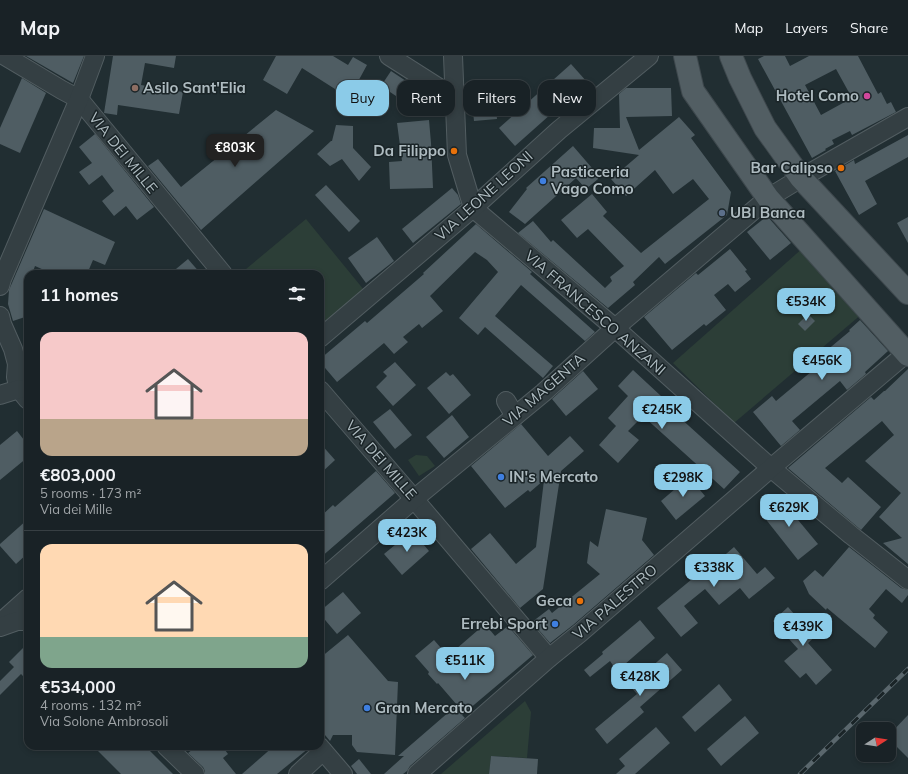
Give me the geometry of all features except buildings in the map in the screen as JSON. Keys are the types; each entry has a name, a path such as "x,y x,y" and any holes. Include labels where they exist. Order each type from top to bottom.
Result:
{"main road":[{"path":"685,56 693,92 768,198 907,354"},
{"path":"731,56 740,78 766,128 801,178 908,293"}],"street":[{"name":"VIA DEI MILLE","path":"5,56 79,99 220,270"},
{"path":"0,286 79,99 95,56"},
{"path":"388,56 426,80"},
{"path":"453,56 454,80"},
{"name":"VIA LEONE LEONI","path":"324,335 473,208 559,130 649,56"},
{"path":"455,98 457,155 473,208"},
{"name":"VIA MAGENTA","path":"324,577 414,498 511,408 543,393 615,328 768,198 908,117"},
{"name":"VIA FRANCESCO ANZANI","path":"473,208 615,328 771,468 851,535 908,580"},
{"path":"0,316 13,349 17,364 16,377 23,394 0,395"},
{"name":"VIA PALESTRO","path":"417,774 549,658 907,354"},
{"name":"VIA DEI MILLE","path":"324,395 414,498 549,658"},
{"path":"0,623 24,603"},
{"path":"0,627 24,621"},
{"path":"170,750 195,774"},
{"path":"298,774 320,750"},
{"path":"322,750 343,774"}],"green space":[{"path":"306,219 364,290 324,325 324,270 245,270"},
{"path":"804,247 863,313 734,423 673,363"},
{"path":"416,455 427,456 435,466 419,476 408,460"},
{"path":"525,701 531,712 527,758 491,756 489,774 441,774"}],"railway":[{"path":"800,774 908,669"}],"place":[{"name":"Asilo Sant'Elia","path":"135,88"},
{"name":"Hotel Como","path":"867,96"},
{"name":"Da Filippo","path":"454,151"},
{"name":"Bar Calipso","path":"841,168"},
{"name":"Pasticceria Vago Como","path":"543,181"},
{"name":"UBI Banca","path":"722,213"},
{"name":"IN's Mercato","path":"501,477"},
{"name":"Geca","path":"580,601"},
{"name":"Errebi Sport","path":"555,624"},
{"name":"Gran Mercato","path":"367,708"}]}
